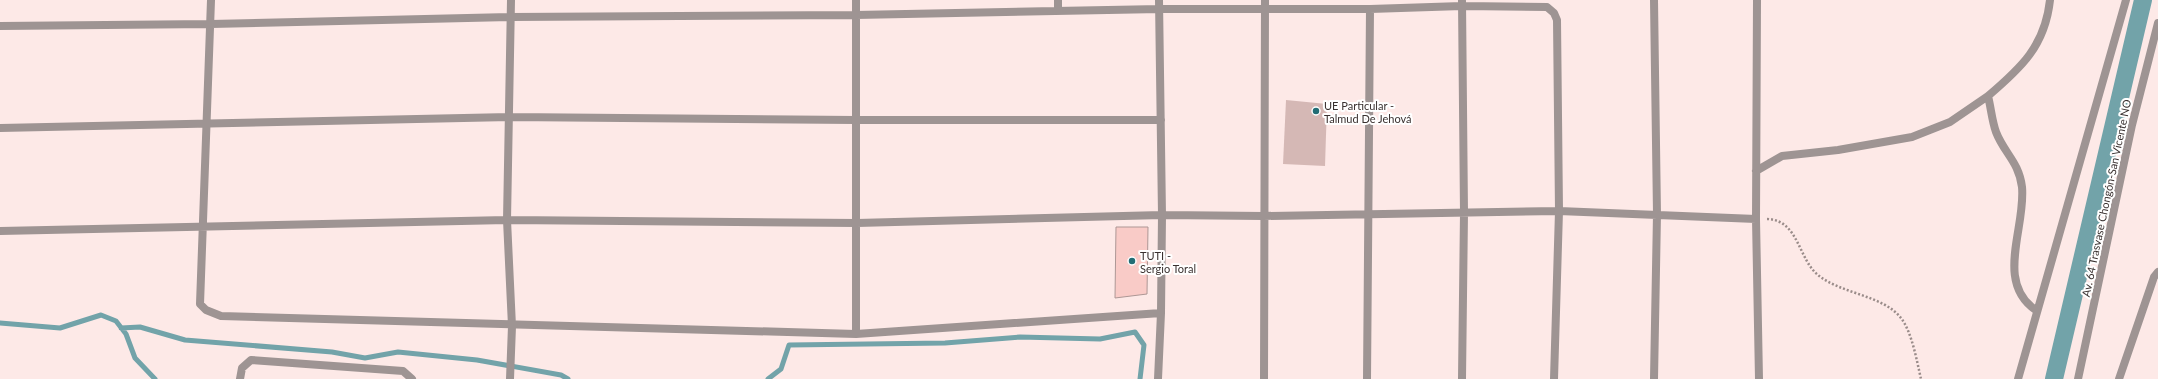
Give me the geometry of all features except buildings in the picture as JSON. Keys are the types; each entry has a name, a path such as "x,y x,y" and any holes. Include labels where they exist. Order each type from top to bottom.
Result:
{"street":[{"path":"211,0 200,304 212,314 221,316 512,326 856,334 1161,313"},
{"path":"510,379 512,326 506,220 512,0"},
{"path":"856,0 856,334"},
{"path":"1058,0 1058,11"},
{"path":"1158,379 1161,313 1162,215 1159,0"},
{"path":"1362,0 1366,9 1366,379"},
{"path":"1654,0 1657,214 1654,379"},
{"path":"1757,0 1756,219 1759,379"},
{"path":"1756,171 1782,156 1845,149 1912,136 1950,122 1988,96 2017,71 2032,54 2041,37 2050,0"},
{"path":"2018,379 2126,0"},
{"path":"0,26 211,24 511,17 856,15 1160,9 1265,4 1366,9 1462,3 1547,4 1558,20 1559,211 1554,379"},
{"path":"1462,3 1464,213 1462,379"},
{"path":"1264,379 1265,4"},
{"name":"Av. 64 Trasvase Chongón-San Vicente NO","path":"2078,379 2132,125 2158,23"},
{"path":"1988,96 1996,133 2017,166 2022,187 2022,216 2014,257 2015,278 2022,296 2029,305 2037,311"},
{"path":"0,128 510,117 856,120 1161,120"},
{"path":"0,230 506,220 857,223 1162,215 1264,216 1559,211 1756,219"},
{"path":"2119,379 2154,277 2158,272"},
{"path":"240,379 242,368 251,360 403,371 412,379"}],"path":[{"path":"1756,219 1772,219 1786,226 1797,240 1817,275 1835,286 1892,309 1902,319 1907,329 1920,379"}],"shaded area":[{"path":"1286,100 1327,104 1325,166 1283,164"}],"waterway":[{"path":"2054,379 2143,0"},
{"path":"0,323 60,328 101,315 116,321 126,334 135,358 155,379"},
{"path":"121,328 140,327 185,340 332,352 365,358 398,352 477,360 561,375 568,379"},
{"path":"768,379 781,369 789,345 945,343 1020,337 1100,339 1135,332 1144,345 1140,379"}],"place":[{"name":"UE Particular - Talmud De Jehová","path":"1316,111"},
{"name":"TUTI - Sergio Toral","path":"1132,261"}]}
